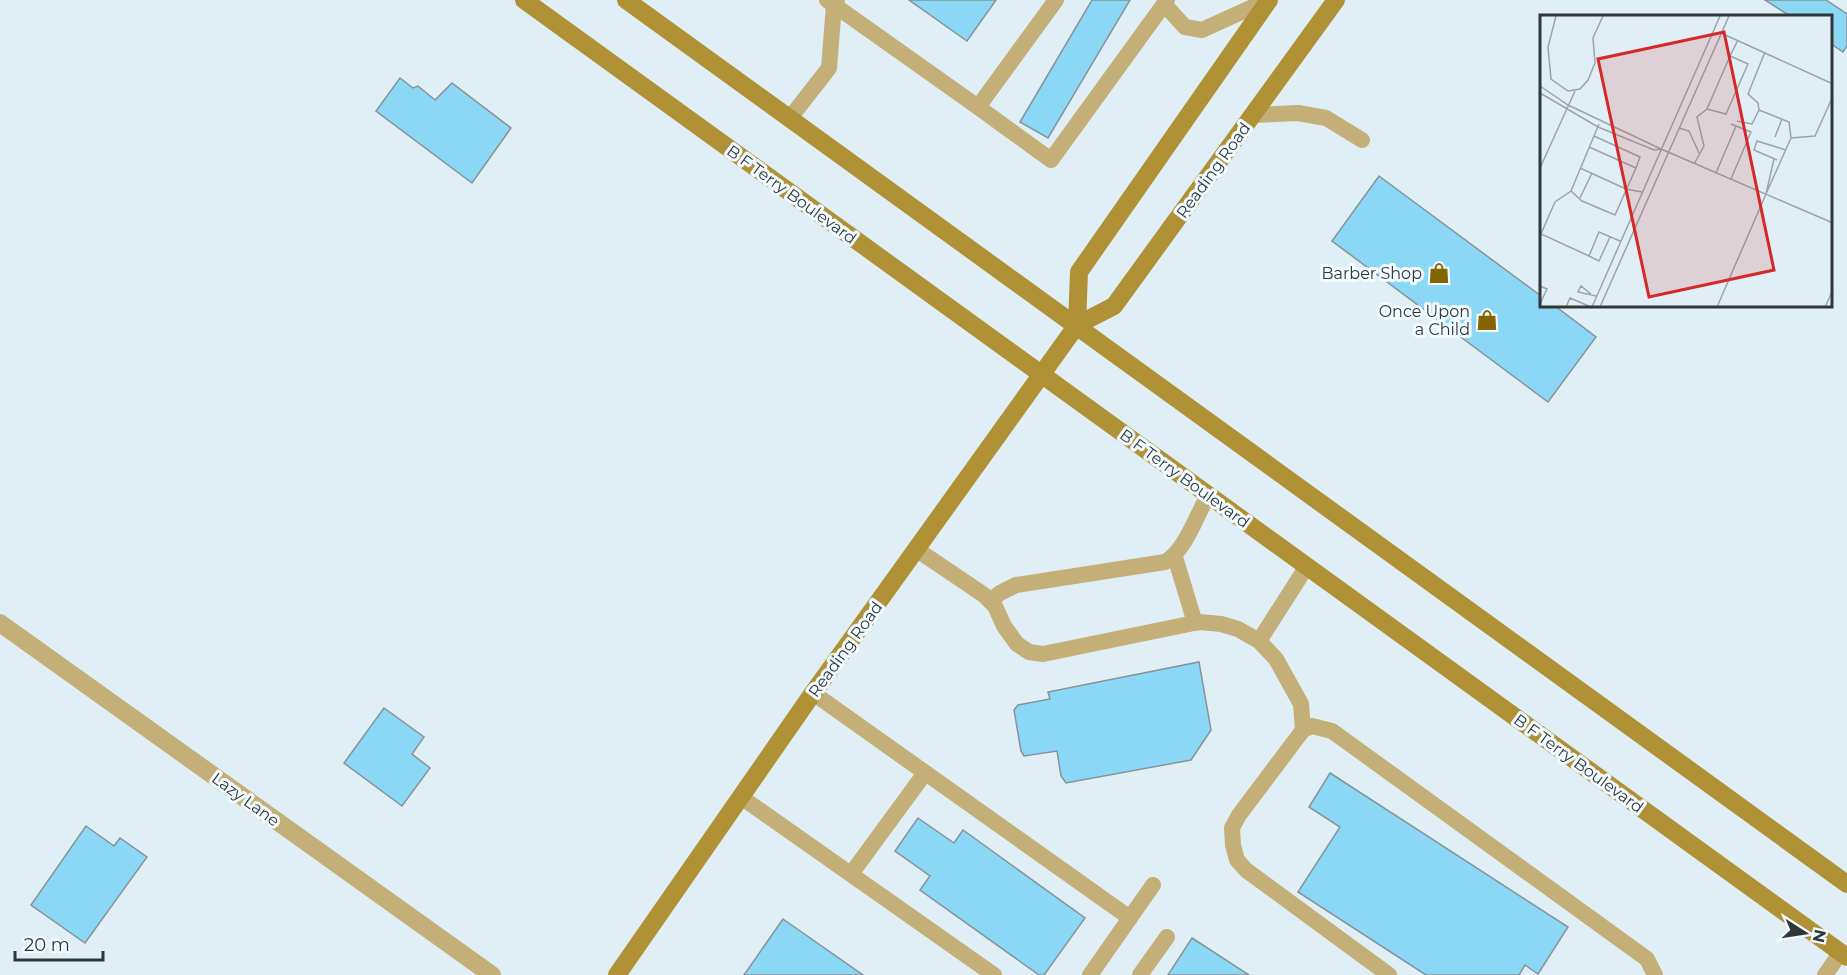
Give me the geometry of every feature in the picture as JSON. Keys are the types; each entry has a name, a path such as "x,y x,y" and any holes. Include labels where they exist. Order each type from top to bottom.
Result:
{"main road":[{"name":"B F Terry Boulevard","path":"524,0 1844,954"},
{"path":"626,0 1847,884"},
{"path":"1077,325 1079,272 1269,0"},
{"name":"Reading Road","path":"617,975 813,693 1077,325 1114,306 1336,0"}],"street":[{"name":"Lazy Lane","path":"0,622 492,975"}],"lane":[{"path":"978,107 1056,0"},
{"path":"833,2 1051,160 1166,2 1185,27 1202,30 1269,0"},
{"path":"790,118 829,68 833,2"},
{"path":"1254,115 1298,113 1326,118 1362,140"},
{"path":"990,601 1000,592 1016,585 1165,562 1175,557 1181,549 1208,495"},
{"path":"916,549 984,595 995,606 1004,626 1017,644 1029,652 1043,654 1195,623 1221,624 1238,629 1259,641 1276,659 1301,704 1303,730"},
{"path":"1175,557 1195,623"},
{"path":"1259,641 1306,566"},
{"path":"813,693 1130,918"},
{"path":"1389,975 1264,884 1237,860 1232,828 1303,730 1312,726 1332,731 1647,959 1655,975"},
{"path":"851,874 925,773"},
{"path":"741,797 994,975"},
{"path":"1090,975 1153,885"},
{"path":"1140,975 1167,937"},
{"path":"1825,975 1844,954"}],"building":[{"path":"909,0 996,0 967,41"},
{"path":"1092,0 1130,0 1048,138 1020,122"},
{"path":"1765,0 1826,0 1847,14 1847,46 1843,52 1832,44 1832,15 1788,15"},
{"path":"400,78 413,88 418,86 435,100 452,83 511,128 472,183 376,111"},
{"path":"1379,176 1540,295 1540,308 1558,308 1596,337 1548,402 1332,241"},
{"path":"1199,662 1211,730 1191,760 1066,783 1061,776 1057,751 1024,756 1021,751 1014,710 1018,705 1050,699 1048,692"},
{"path":"384,708 424,737 412,754 430,768 402,806 344,763"},
{"path":"1330,773 1568,927 1538,974 1525,965 1519,975 1426,975 1298,892 1340,827 1309,807"},
{"path":"918,818 954,843 963,830 1085,918 1044,975 1039,975 920,890 930,876 895,851"},
{"path":"86,826 114,846 120,838 147,857 85,943 31,905"},
{"path":"783,919 863,975 744,975"},
{"path":"1192,938 1249,975 1168,975"}],"place":[{"name":"Barber Shop","path":"1439,273"},
{"name":"Once Upon a Child","path":"1487,320"}]}
